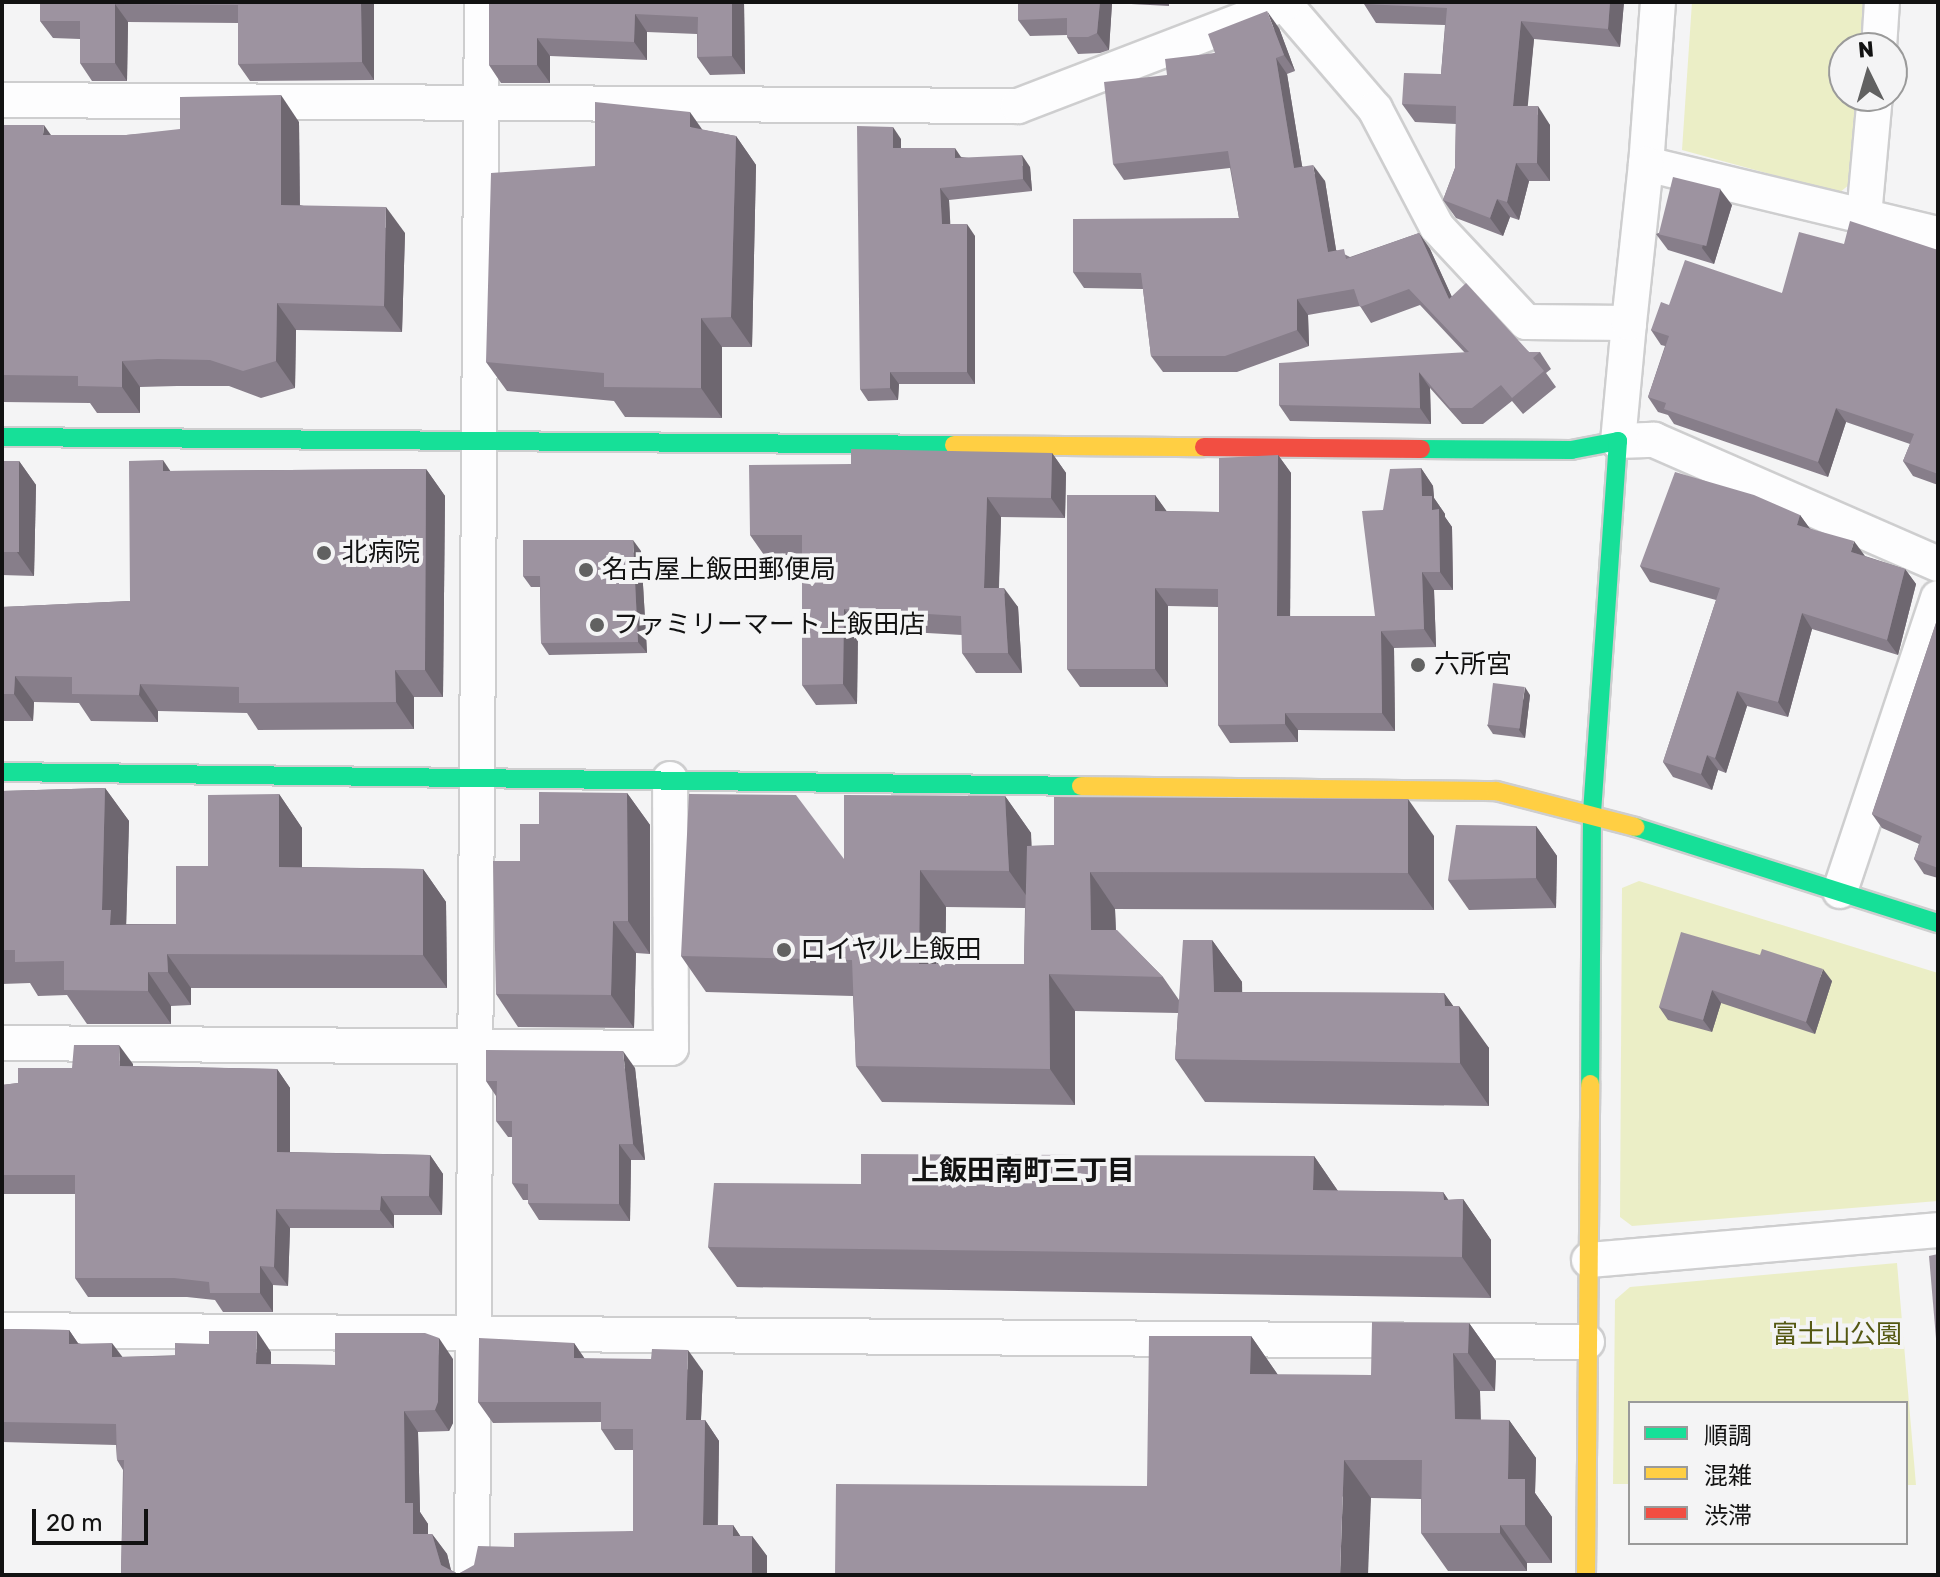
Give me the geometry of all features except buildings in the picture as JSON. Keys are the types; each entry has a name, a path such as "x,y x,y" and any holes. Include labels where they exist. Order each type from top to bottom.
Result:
{"street":[{"path":"472,1575 482,2"},
{"path":"1586,1575 1592,813 1618,441 1646,164 1658,2"},
{"path":"1880,32 1882,2"},
{"path":"2,100 1018,106 1284,3 1375,109 1437,227 1526,322 1629,323"},
{"path":"1864,216 1874,112"},
{"path":"1646,164 1938,234"},
{"path":"2,437 1571,450 1618,441 1654,440 1938,564"},
{"path":"1840,891 1938,598"},
{"path":"2,772 1496,791 1592,813 1938,923"},
{"path":"2,1043 671,1048 670,779"},
{"path":"1589,1260 1938,1230"},
{"path":"2,1330 1587,1342"}],"green space":[{"path":"1692,2 1865,2 1862,32 1828,32 1828,112 1856,112 1850,184 1839,193 1682,150"},
{"path":"1639,881 1938,973 1938,1201 1632,1226 1620,1217 1622,888"},
{"name":"富士山公園","path":"1897,1263 1916,1485 1908,1485 1908,1401 1628,1401 1628,1484 1613,1484 1615,1300 1630,1287"}],"traffic: fast":[{"path":"2,437 954,445"},
{"path":"1421,449 1571,450 1618,441 1592,813 1590,1084"},
{"path":"2,772 1081,786"},
{"path":"1635,827 1938,923"}],"traffic: slow":[{"path":"954,445 1204,447"},
{"path":"1081,786 1496,791 1635,827"},
{"path":"1586,1575 1590,1084"}],"traffic: jam":[{"path":"1204,447 1421,449"}],"place":[{"name":"北病院","path":"324,553"},
{"name":"名古屋上飯田郵便局","path":"586,570"},
{"name":"ファミリーマート上飯田店","path":"597,625"},
{"name":"六所宮","path":"1418,665"},
{"name":"ロイヤル上飯田","path":"784,950"}],"district":[{"name":"上飯田南町三丁目","path":"1023,1171"}]}
